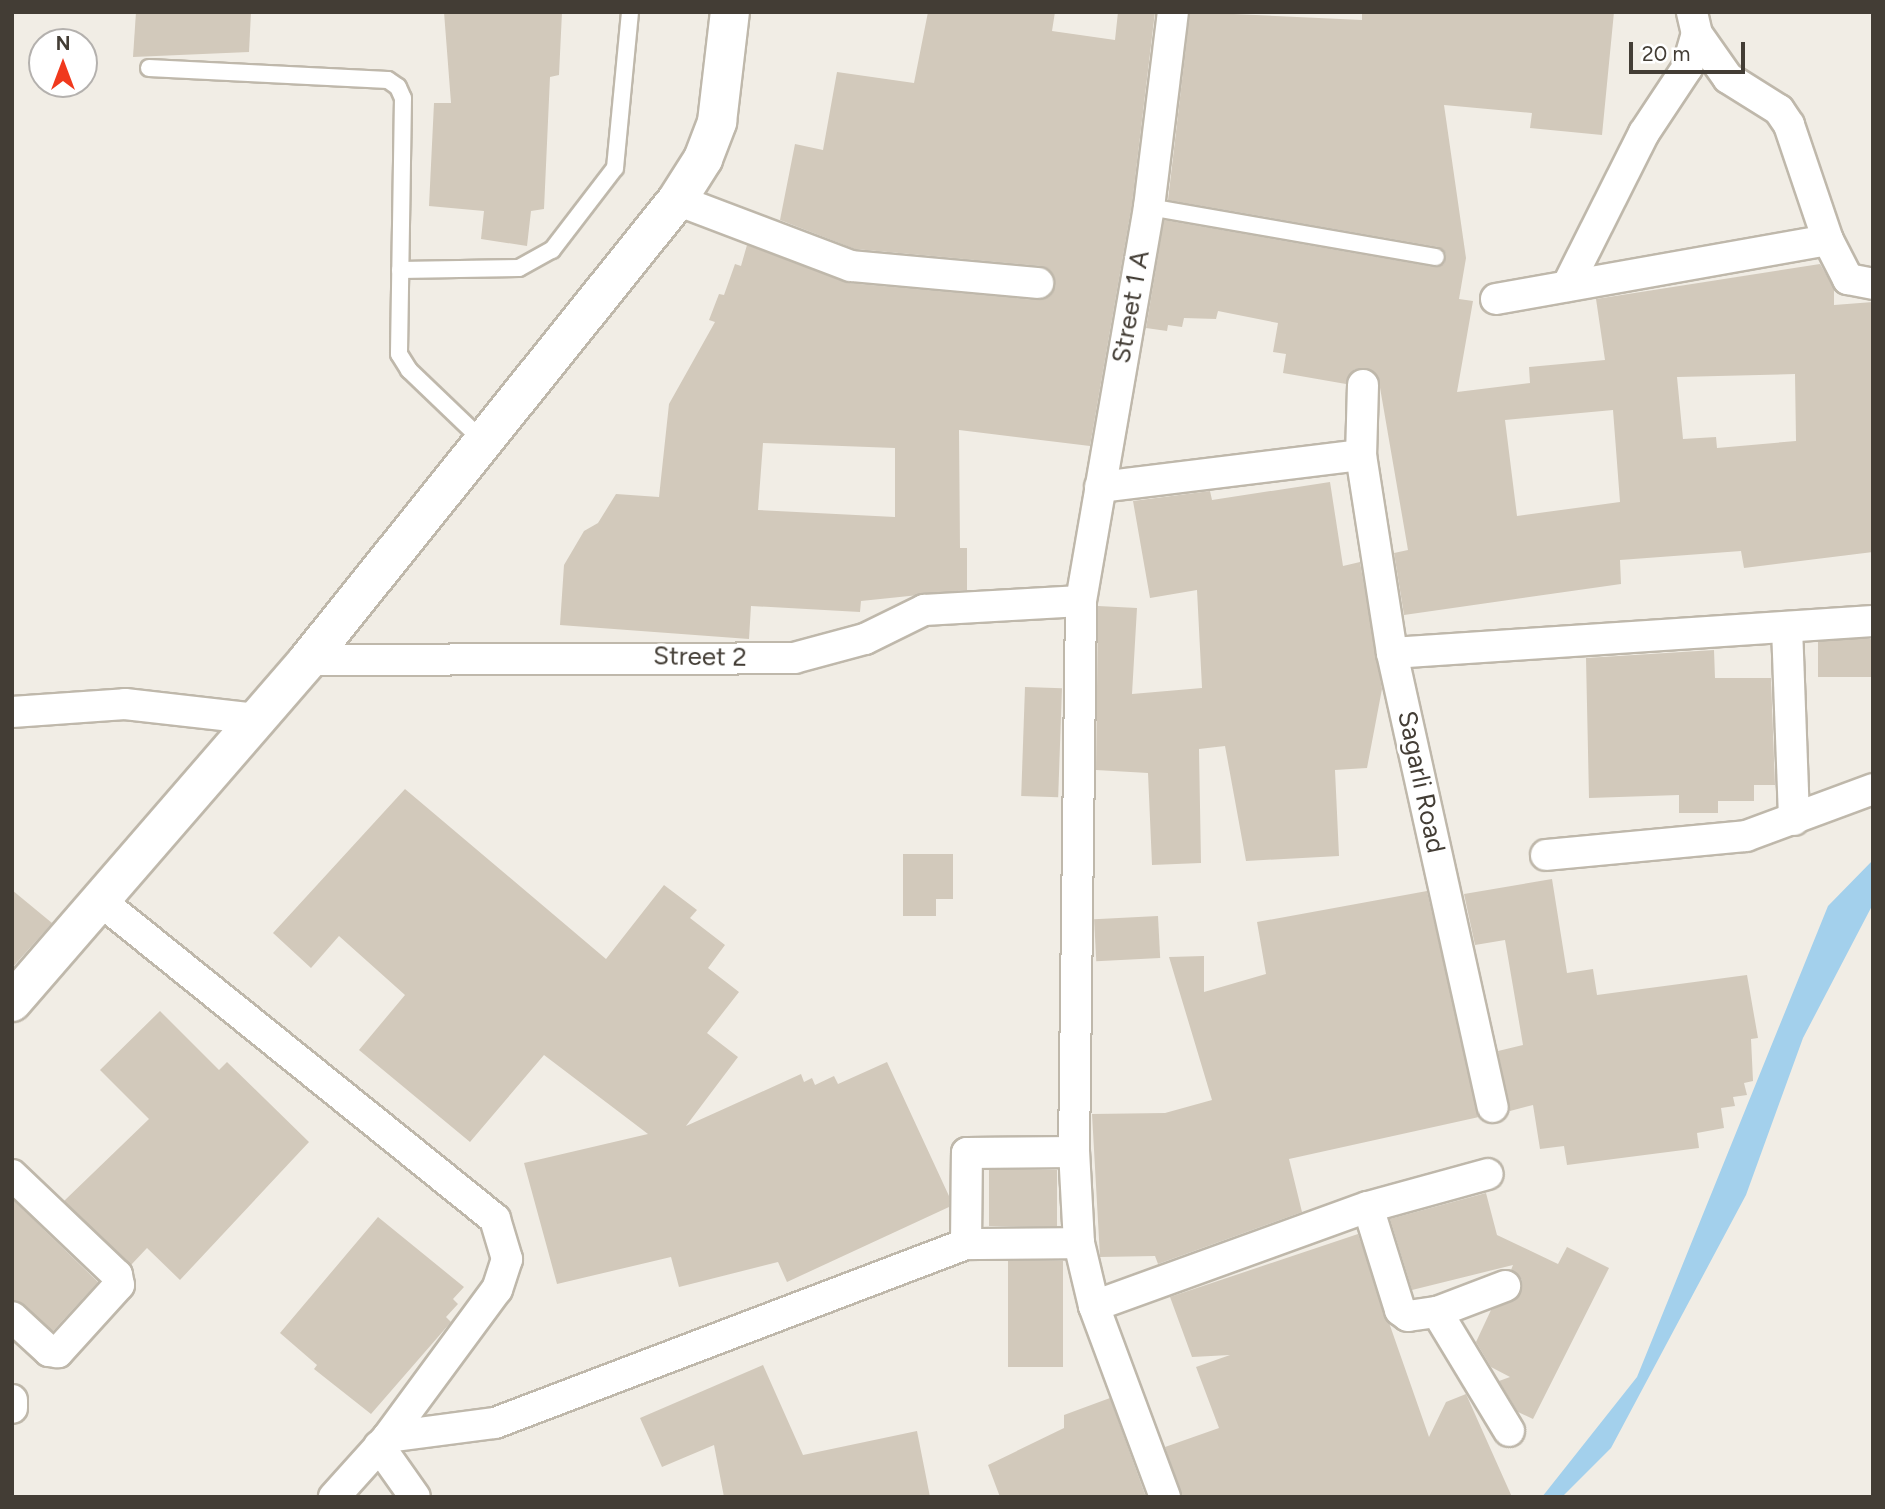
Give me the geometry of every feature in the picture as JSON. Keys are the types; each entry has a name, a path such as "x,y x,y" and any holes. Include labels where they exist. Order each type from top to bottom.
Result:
{"street":[{"path":"12,1002 97,899 308,660 485,443 677,200 703,159 717,122 730,12"},
{"name":"Street 1 A","path":"1165,1497 1094,1306 1079,1243 1074,1152 1081,601 1149,207 1173,12"},
{"path":"1694,23 1728,79 1779,110 1789,125 1828,240 1848,279 1873,284"},
{"path":"1567,286 1644,133 1677,87 1694,23"},
{"path":"677,200 851,266 1038,283"},
{"path":"1496,299 1828,240"},
{"name":"Sagarli Road","path":"1363,385 1361,454 1392,653 1493,1107"},
{"path":"1100,487 1361,454"},
{"name":"Street 2","path":"308,660 794,658 865,639 924,610 1081,601"},
{"path":"1392,653 1873,621"},
{"path":"1787,627 1794,820"},
{"path":"12,712 125,704 256,719"},
{"path":"1546,855 1746,836 1873,789"},
{"path":"97,899 495,1219 507,1259 497,1289 383,1441 334,1497"},
{"path":"967,1244 967,1153 1074,1152"},
{"path":"1094,1306 1368,1207 1488,1174"},
{"path":"12,1175 117,1275 119,1285 58,1352 49,1351 12,1317"},
{"path":"1368,1207 1400,1310 1418,1317 1505,1286"},
{"path":"383,1441 495,1423 967,1244 1079,1243"},
{"path":"1437,1312 1509,1432"},
{"path":"12,1400 12,1408"},
{"path":"383,1441 415,1497"}],"lane":[{"path":"400,270 519,268 552,250 615,168 630,12"},
{"path":"149,68 388,80 398,87 403,98 400,270 402,362 485,443"},
{"path":"1149,207 1436,257"}],"water":[{"path":"1873,860 1873,904 1803,1038 1746,1195 1611,1448 1562,1497 1542,1497 1637,1377 1828,906"}],"building":[{"path":"136,12 251,12 249,52 133,57"},
{"path":"444,12 562,12 559,75 550,77 544,209 531,211 527,246 481,239 484,211 429,206 434,103 451,103"},
{"path":"928,12 1055,12 1052,31 1115,40 1118,12 1155,12 1132,204 1090,446 959,430 960,548 967,548 967,590 861,601 860,612 751,606 749,639 560,625 564,565 584,531 598,523 616,494 659,497 669,404 715,322 709,320 719,294 724,295 735,264 741,266 747,245 849,283 1036,300 1053,292 1054,276 1040,266 855,249 780,220 795,144 823,150 837,72 914,83","holes":["763,443 895,448 895,517 758,510"]},
{"path":"1190,12 1362,20 1362,12 1614,12 1602,135 1530,128 1532,113 1444,105 1466,258 1459,299 1473,301 1457,392 1530,383 1529,367 1605,360 1596,299 1820,264 1834,288 1834,305 1873,302 1873,552 1744,568 1741,551 1620,560 1621,584 1404,615 1394,553 1408,550 1378,376 1355,369 1346,384 1283,373 1286,354 1273,352 1278,323 1218,311 1216,319 1184,318 1182,327 1168,325 1167,331 1146,328 1164,220 1434,267 1444,264 1446,254 1438,247 1168,200","holes":["1795,374 1796,441 1717,448 1716,437 1683,439 1677,377","1613,410 1620,502 1517,516 1505,420"]},
{"path":"1330,482 1343,566 1360,562 1382,689 1367,768 1335,770 1339,856 1246,861 1225,746 1199,749 1201,863 1152,865 1148,773 1096,770 1098,606 1137,608 1132,694 1202,688 1197,590 1150,598 1133,501 1210,491 1212,500"},
{"path":"1818,639 1873,639 1873,677 1818,677"},
{"path":"1714,650 1715,678 1771,678 1775,785 1754,785 1754,801 1718,801 1718,813 1679,813 1679,795 1589,798 1586,658"},
{"path":"1025,687 1062,688 1058,797 1021,796"},
{"path":"405,789 606,959 664,885 697,910 690,918 725,945 708,968 739,992 707,1033 738,1057 686,1126 801,1074 804,1082 812,1078 815,1085 834,1076 838,1084 887,1062 949,1196 949,1207 787,1282 778,1262 679,1287 671,1257 557,1284 524,1163 648,1134 544,1055 470,1142 359,1050 405,995 339,936 311,968 273,933"},
{"path":"903,854 953,854 953,899 936,899 936,916 903,916"},
{"path":"1552,879 1567,973 1593,969 1597,995 1747,975 1758,1038 1751,1039 1753,1081 1744,1083 1747,1095 1733,1097 1735,1106 1721,1108 1724,1128 1697,1133 1699,1148 1567,1165 1564,1146 1540,1149 1533,1105 1510,1111 1498,1051 1523,1045 1505,940 1475,945 1464,894"},
{"path":"12,890 52,923 12,968"},
{"path":"1427,891 1479,1117 1289,1159 1302,1212 1158,1264 1155,1256 1100,1257 1092,1114 1165,1113 1212,1100 1169,957 1204,956 1204,992 1266,974 1257,922"},
{"path":"1158,916 1160,958 1096,961 1094,919"},
{"path":"160,1011 219,1070 227,1062 309,1142 180,1280 147,1248 131,1265 64,1201 149,1119 100,1070"},
{"path":"989,1170 1057,1170 1057,1226 989,1226"},
{"path":"1486,1193 1497,1235 1558,1264 1567,1247 1609,1268 1533,1419 1518,1412 1499,1381 1510,1377 1491,1367 1476,1342 1491,1310 1519,1296 1522,1280 1511,1270 1513,1265 1412,1290 1390,1219"},
{"path":"12,1199 98,1282 53,1331 12,1300"},
{"path":"378,1217 464,1287 453,1299 458,1304 446,1317 451,1322 371,1414 314,1369 317,1365 280,1333"},
{"path":"1358,1234 1429,1437 1446,1402 1466,1394 1512,1497 1182,1497 1165,1447 1219,1428 1196,1367 1230,1355 1192,1357 1170,1297"},
{"path":"1008,1261 1063,1261 1063,1367 1008,1367"},
{"path":"763,1365 803,1455 917,1431 930,1497 724,1497 714,1445 662,1467 640,1418"},
{"path":"1110,1398 1146,1497 1000,1497 988,1465 1064,1428 1064,1415"}]}
